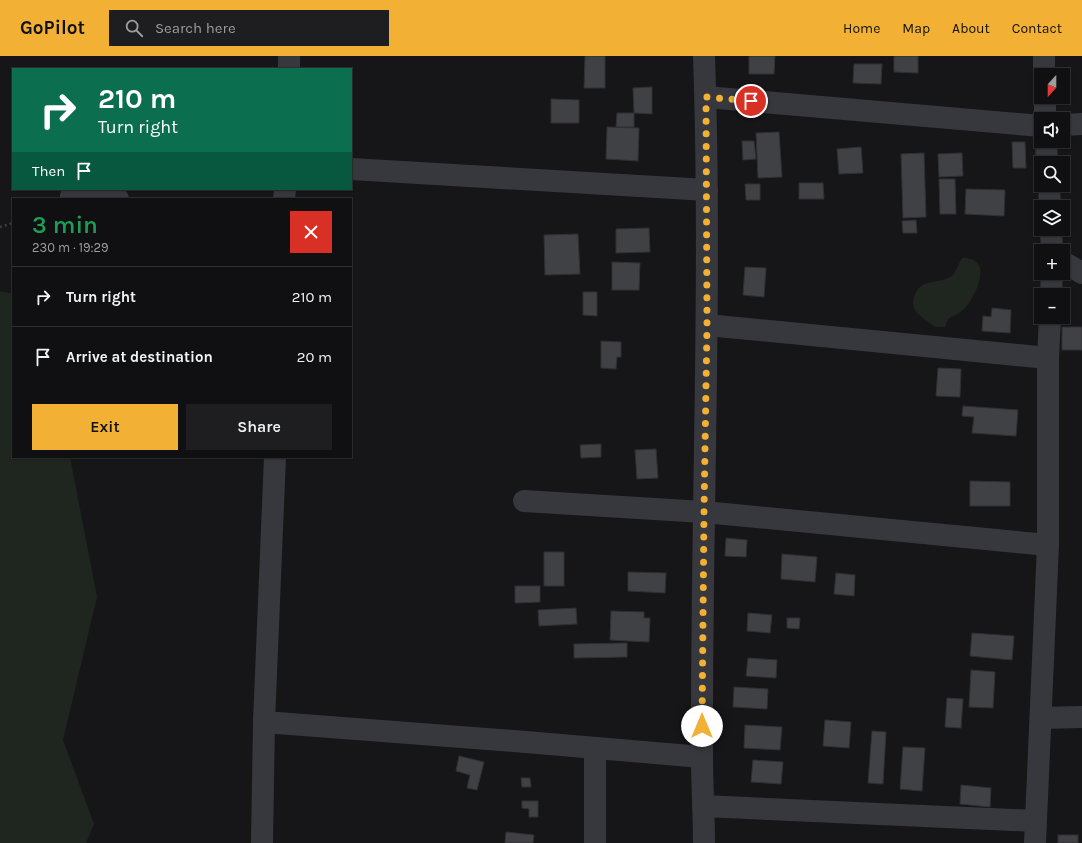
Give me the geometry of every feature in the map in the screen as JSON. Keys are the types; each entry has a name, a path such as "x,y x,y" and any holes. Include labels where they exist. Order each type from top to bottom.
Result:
{"street":[{"path":"289,56 289,68"},
{"path":"704,56 707,190 702,757 704,843"},
{"path":"1044,56 1044,68"},
{"path":"706,97 1034,125"},
{"path":"1070,125 1082,124"},
{"path":"352,169 707,190"},
{"path":"71,195 106,198"},
{"path":"1070,266 1082,273"},
{"path":"1036,843 1048,545 1048,358 1050,324"},
{"path":"707,325 1048,358"},
{"path":"262,843 264,722 275,458"},
{"path":"524,501 704,512 1048,545"},
{"path":"1041,718 1082,717"},
{"path":"264,722 702,757"},
{"path":"595,748 595,843"},
{"path":"704,806 1036,821"}],"path":[{"path":"0,227 12,223"}],"shaded area":[{"path":"962,258 973,260 980,267 980,279 978,286 968,305 964,309 948,319 945,327 936,327 916,312 913,306 914,297 917,290 921,286 948,278 953,275"},
{"path":"0,291 12,294 12,458 70,458 97,597 63,740 94,824 86,843 0,843"}],"building":[{"path":"585,56 605,56 605,88 584,88"},
{"path":"749,56 775,56 774,74 749,74"},
{"path":"894,56 918,56 918,73 894,72"},
{"path":"854,64 882,64 881,84 853,83"},
{"path":"652,87 652,114 634,113 633,88"},
{"path":"551,99 579,100 579,123 551,123"},
{"path":"617,113 634,113 634,127 616,127"},
{"path":"607,127 639,128 638,161 606,159"},
{"path":"779,132 782,177 758,178 756,133"},
{"path":"742,141 754,141 756,159 743,160"},
{"path":"1012,142 1025,142 1026,168 1013,168"},
{"path":"861,147 863,173 839,174 837,149"},
{"path":"924,153 926,217 903,218 901,154"},
{"path":"962,153 963,176 939,177 938,154"},
{"path":"939,179 955,179 956,214 940,214"},
{"path":"799,183 823,183 824,199 799,199"},
{"path":"745,184 760,184 760,200 746,200"},
{"path":"966,189 1005,190 1004,216 965,214"},
{"path":"916,220 917,233 903,233 902,221"},
{"path":"649,228 650,252 616,253 616,229"},
{"path":"578,234 580,274 545,275 544,235"},
{"path":"612,262 640,263 639,290 612,290"},
{"path":"745,267 766,268 764,297 743,295"},
{"path":"583,292 597,292 597,316 583,315"},
{"path":"992,308 1011,310 1010,333 982,331 983,316 991,317"},
{"path":"1062,327 1082,327 1082,350 1062,350"},
{"path":"601,341 621,342 621,357 617,357 616,369 601,368"},
{"path":"938,368 961,369 960,397 936,396"},
{"path":"963,406 1018,410 1016,436 972,433 974,417 962,416"},
{"path":"601,444 601,457 581,458 580,445"},
{"path":"656,449 658,478 637,479 635,450"},
{"path":"970,481 1010,482 1010,506 970,506"},
{"path":"726,538 747,540 746,557 725,556"},
{"path":"544,552 564,552 564,586 544,586"},
{"path":"782,554 817,557 815,582 781,579"},
{"path":"628,572 666,573 665,593 628,591"},
{"path":"836,573 855,575 854,596 834,594"},
{"path":"515,586 540,586 540,602 515,603"},
{"path":"576,608 577,624 539,626 538,610"},
{"path":"611,611 644,612 644,618 650,618 649,642 610,640"},
{"path":"748,613 772,615 770,633 747,631"},
{"path":"787,618 800,618 799,629 787,628"},
{"path":"972,633 1014,636 1012,660 970,656"},
{"path":"627,643 627,657 574,658 574,644"},
{"path":"748,658 777,660 776,678 746,676"},
{"path":"971,670 995,672 993,708 969,707"},
{"path":"734,687 768,689 767,709 733,707"},
{"path":"947,698 963,699 961,728 945,727"},
{"path":"825,720 851,722 849,748 823,746"},
{"path":"745,725 782,727 780,750 744,748"},
{"path":"872,731 886,732 883,784 868,783"},
{"path":"903,747 925,748 922,791 900,789"},
{"path":"459,756 484,762 477,790 467,788 470,775 456,771"},
{"path":"753,760 783,762 781,784 751,782"},
{"path":"521,778 530,778 531,787 522,787"},
{"path":"961,785 991,788 990,807 960,804"},
{"path":"522,801 538,801 538,817 529,817 529,809 522,808"},
{"path":"506,832 534,835 533,843 505,843"},
{"path":"1058,835 1078,835 1078,843 1058,843"}],"route":[{"path":"702,726 707,325 706,97 751,101"}]}
